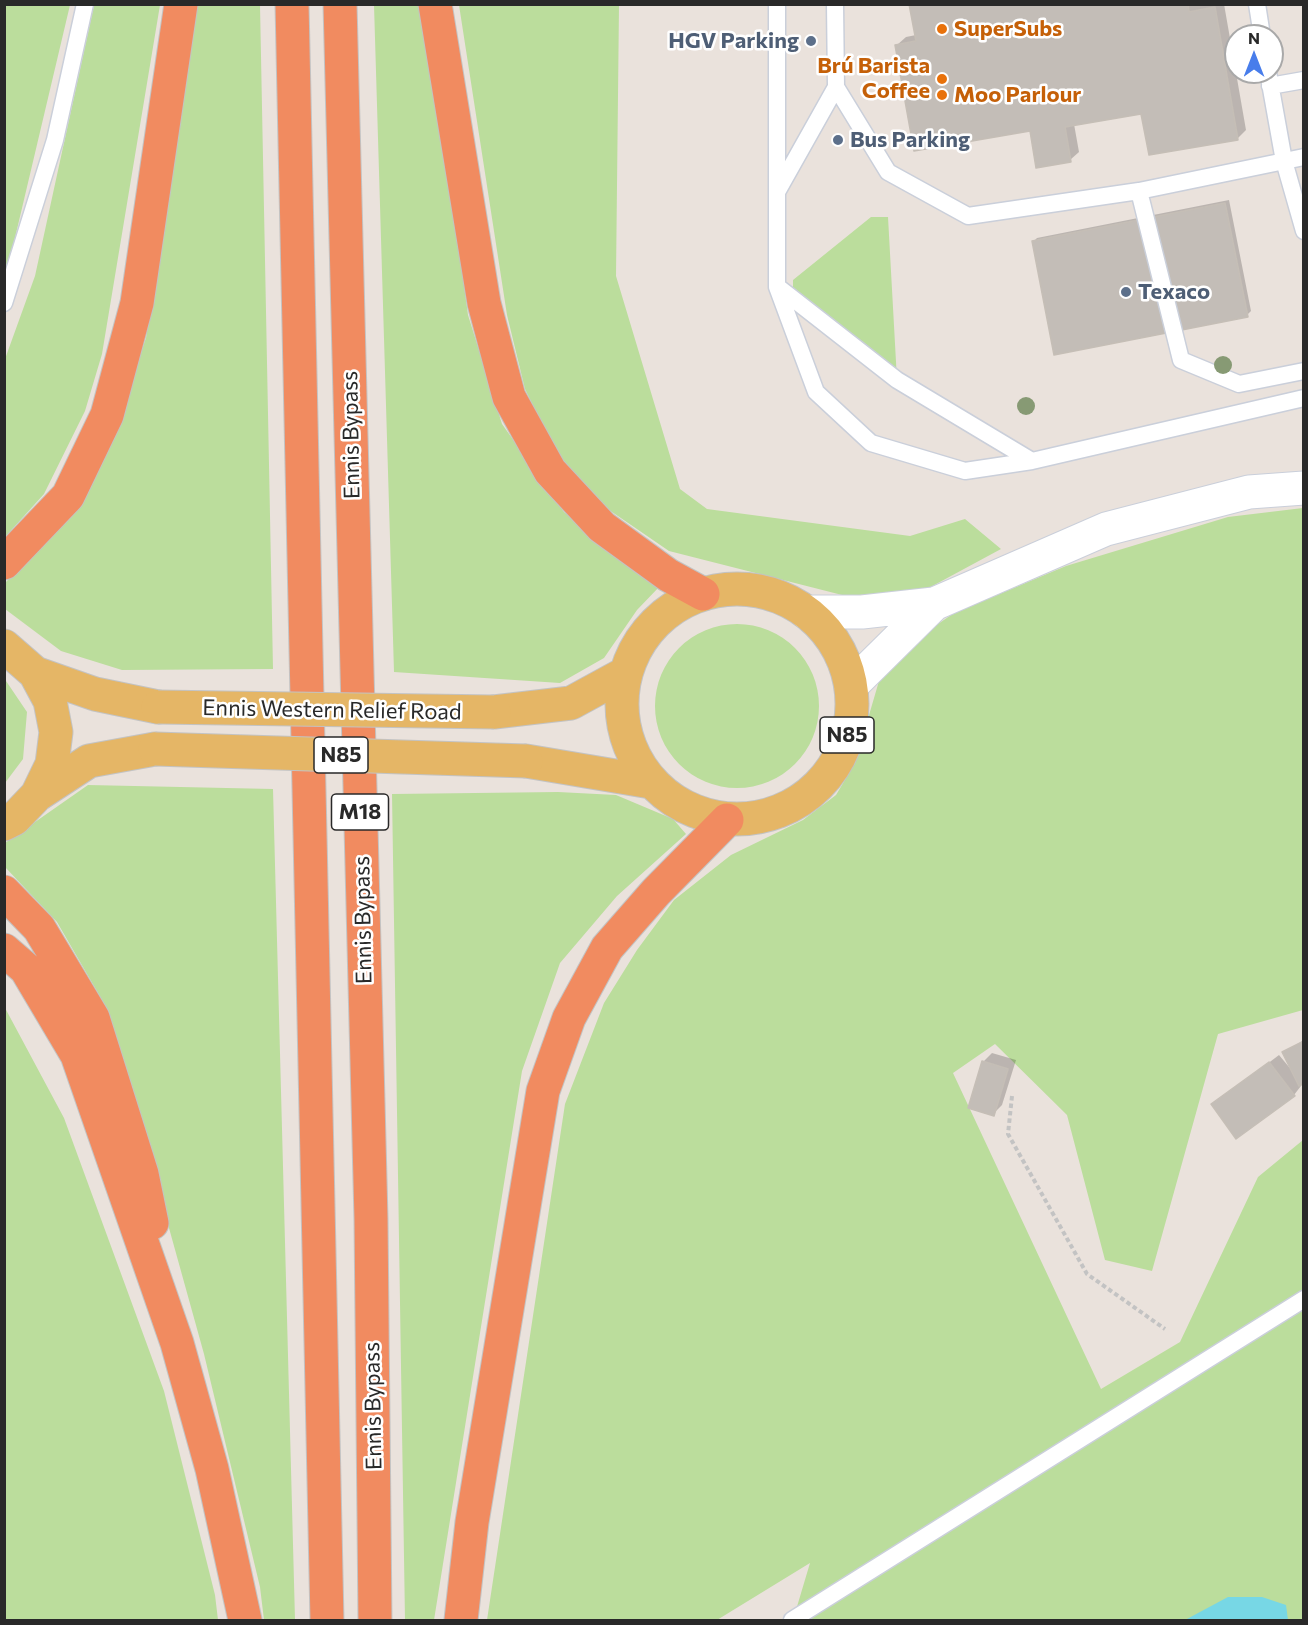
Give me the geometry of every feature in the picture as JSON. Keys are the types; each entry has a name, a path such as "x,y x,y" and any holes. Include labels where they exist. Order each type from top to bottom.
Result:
{"highway":[{"path":"4,563 68,496 107,415 137,303 181,4"},
{"name":"M18","path":"292,4 327,1620"},
{"name":"Ennis Bypass","path":"340,4 371,1219 375,1620"},
{"path":"435,4 484,303 509,397 550,471 602,527 668,575 703,594"},
{"path":"461,1620 472,1522 543,1091 569,1018 607,948 656,892 728,820"},
{"path":"4,892 39,928 93,1018 142,1174 177,1343"},
{"path":"4,950 26,969 78,1055 177,1343 212,1469 245,1620"}],"main road":[{"name":"N85","path":"738,589 774,595 806,612 828,633 843,658 851,686 851,720 842,754 822,783 795,804 762,817 728,820 699,814 674,801 651,782 630,750 621,712 626,673 642,639 668,611 703,594 738,589"},
{"name":"N85","path":"4,646 35,673 50,701 56,732 52,764 37,795 14,819 4,824"},
{"name":"Ennis Western Relief Road","path":"35,673 95,694 158,707 494,712 572,703 626,673"},
{"name":"Ennis Western Relief Road","path":"37,795 89,761 155,749 526,761 651,782"}],"street":[{"path":"806,612 862,612 934,604 1106,530 1249,492 1304,488"},
{"path":"851,686 934,604"}],"lane":[{"path":"4,303 55,140 85,4"},
{"path":"777,4 777,287 816,392 871,443 965,471 1032,460 1304,398"},
{"path":"777,193 836,87 835,4"},
{"path":"1257,4 1260,24"},
{"path":"1284,79 1304,80"},
{"path":"1270,84 1284,161 1304,231"},
{"path":"836,87 888,172 968,216 1139,191 1304,157"},
{"path":"1139,191 1181,360 1239,384 1304,371"},
{"path":"777,287 897,380 1032,460"},
{"path":"792,1620 1304,1299"}],"path":[{"path":"1012,1096 1008,1134 1087,1274 1165,1329"}],"green space":[{"path":"5,5 70,5 5,280"},
{"path":"94,5 160,5 102,354 85,411 44,494 5,537 5,359 35,276"},
{"path":"197,5 260,5 273,669 122,670 61,651 5,609 4,584 56,530 106,454 146,338"},
{"path":"374,5 426,5 468,315 502,424 564,512 660,586 637,610 604,658 560,683 394,672"},
{"path":"459,5 619,5 616,276 680,489 707,509 910,536 965,519 1001,549 925,590 846,596 669,551 596,501 555,451 525,389 507,315"},
{"path":"871,217 888,217 897,380 793,299 793,280"},
{"path":"1303,508 1303,1010 1218,1034 1152,1271 1105,1260 1067,1115 995,1044 953,1073 1101,1389 1180,1342 1258,1177 1303,1140 1303,1620 793,1620 810,1563 717,1620 487,1620 565,1104 604,1003 637,950 674,900 731,855 803,820 836,795 855,763 879,681 912,642 954,613 1066,566 1228,517"},
{"path":"737,624 753,625 768,630 795,648 813,675 818,690 818,722 813,737 795,764 768,782 753,787 737,788 721,787 706,782 679,764 661,737 656,722 655,706 656,690 661,675 679,648 706,630 721,625"},
{"path":"4,678 27,712 23,759 5,783"},
{"path":"88,785 273,789 295,1620 264,1620 260,1587 204,1354 109,1012 57,922 5,867 5,843"},
{"path":"558,792 616,795 673,819 686,834 617,896 560,963 522,1071 434,1620 405,1620 392,794"},
{"path":"4,1006 64,1118 164,1391 215,1595 218,1620 5,1620"}],"water":[{"path":"1228,1597 1262,1597 1286,1605 1288,1620 1185,1620"}],"building":[{"path":"909,4 1188,4 1189,12 1215,7 1224,59 1224,84 1228,84 1238,140 1149,155 1141,114 1065,127 1071,162 1036,168 1030,131 914,151 895,45 916,41"},
{"path":"1225,203 1248,317 1054,355 1032,241"},
{"path":"1304,1041 1304,1083 1299,1086 1282,1052"},
{"path":"982,1061 1008,1069 994,1116 968,1108"},
{"path":"1269,1062 1295,1096 1236,1139 1211,1104"}],"place":[{"name":"SuperSubs","path":"942,29"},
{"name":"HGV Parking","path":"811,41"},
{"name":"Brú Barista Coffee","path":"942,79"},
{"name":"Moo Parlour","path":"942,95"},
{"name":"Bus Parking","path":"838,140"},
{"name":"Texaco","path":"1126,292"}]}
